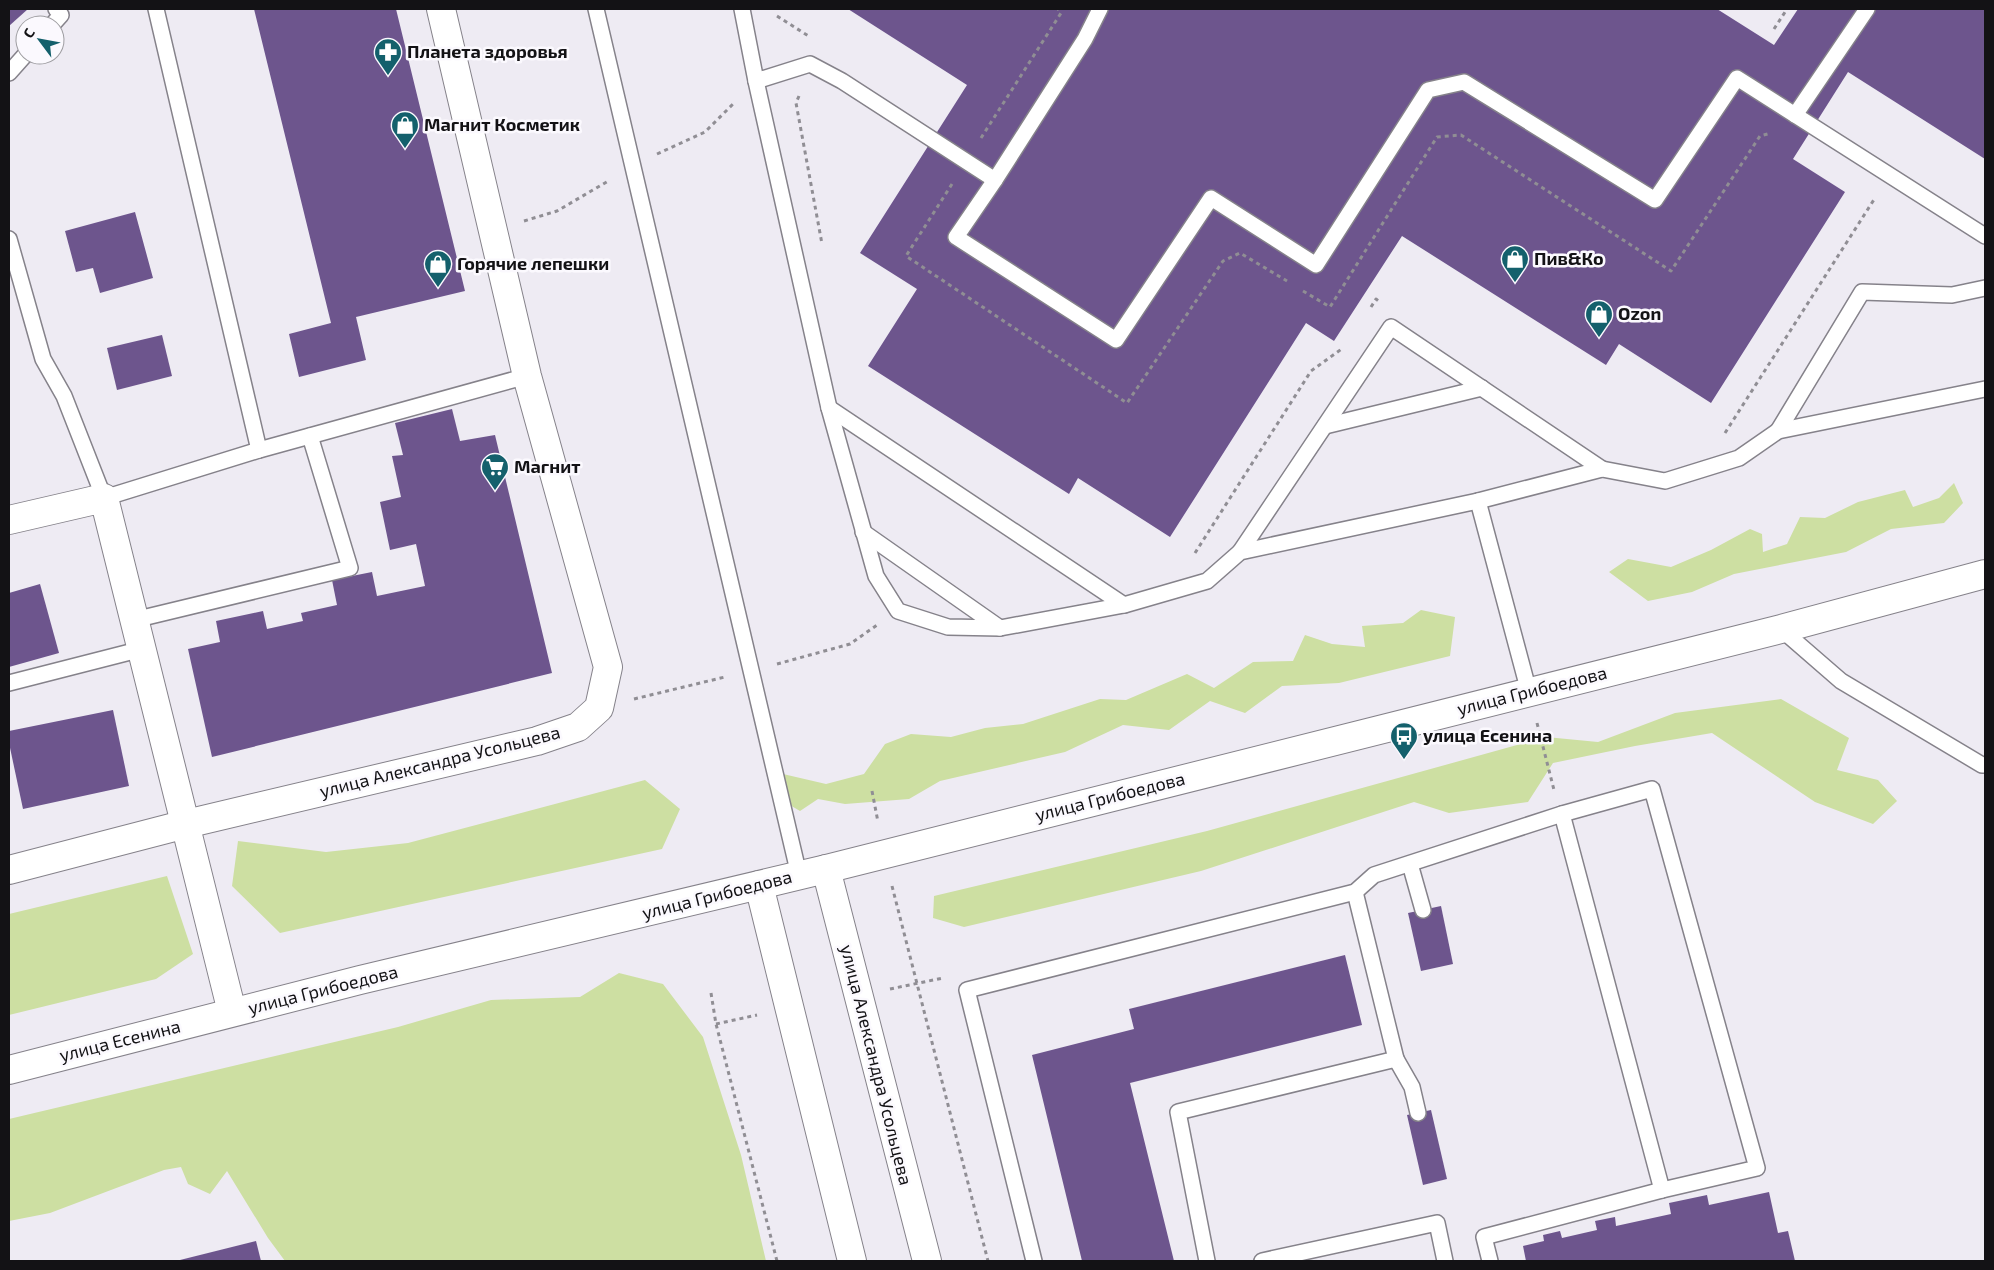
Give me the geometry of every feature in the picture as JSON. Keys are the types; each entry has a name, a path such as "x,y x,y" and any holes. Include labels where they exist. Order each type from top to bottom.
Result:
{"street":[{"name":"улица Александра Усольцева","path":"9,870 186,824 537,741 578,727 599,708 608,667 528,376 440,9"},
{"path":"9,520 104,498 232,1012"},
{"name":"улица Грибоедова","path":"232,1012 826,869 1781,628 1985,574"},
{"name":"улица Александра Усольцева","path":"826,869 927,1261"},
{"path":"759,885 852,1261"},
{"name":"улица Есенина","path":"9,1070 232,1012"}],"lane":[{"path":"156,9 183,115 259,450"},
{"path":"596,9 799,875"},
{"path":"742,9 828,408 876,576 898,611 948,627 1000,628 1124,605 1207,581 1240,552 1391,328 1602,469 1665,481 1739,458 1778,431 1985,389"},
{"path":"1100,9 1085,39 995,180 956,237 1116,340 1210,198 1316,265 1428,90 1464,82 1654,200 1736,78 1985,236"},
{"path":"1795,116 1867,9"},
{"path":"756,81 810,64 842,81 995,180"},
{"path":"9,239 43,358 64,396 104,498 259,450 528,376"},
{"path":"1778,431 1862,292 1952,295 1985,288"},
{"path":"1325,426 1482,388"},
{"path":"828,408 1124,605"},
{"path":"134,620 350,568 310,436"},
{"path":"1240,552 1478,502 1602,469"},
{"path":"1478,502 1529,692"},
{"path":"863,532 1000,628"},
{"path":"1781,628 1841,681 1984,766"},
{"path":"9,683 142,649"},
{"path":"1034,1261 967,990 1355,892 1374,876 1562,814 1652,789 1758,1168 1662,1190 1484,1237 1490,1261"},
{"path":"1562,814 1662,1190"},
{"path":"1410,864 1423,910"},
{"path":"1355,892 1396,1059 1412,1086 1418,1113"},
{"path":"1207,1261 1178,1112 1396,1059"},
{"path":"1262,1261 1438,1222 1445,1261"}],"path":[{"path":"1774,30 1787,9"},
{"path":"810,64 796,103 823,246"},
{"path":"1724,435 1878,193"},
{"path":"1366,314 1376,299 1384,304"},
{"path":"1190,561 1312,371 1347,345"},
{"path":"1529,692 1555,794"},
{"path":"872,792 884,854 988,1261"},
{"path":"930,981 943,978"},
{"path":"711,992 716,1024 777,1261"}],"green space":[{"path":"1954,483 1963,503 1944,523 1891,529 1846,552 1734,574 1692,592 1648,601 1609,572 1628,559 1671,567 1711,550 1750,529 1762,534 1763,552 1787,544 1800,517 1825,518 1858,502 1905,490 1913,507 1939,498"},
{"path":"1421,610 1455,617 1450,656 1339,683 1282,686 1245,713 1210,701 1169,730 1123,725 1065,752 940,781 909,799 845,804 818,799 800,811 778,798 783,774 826,784 864,774 885,744 911,734 951,737 985,728 1023,724 1100,699 1126,700 1187,674 1214,688 1253,662 1293,661 1305,635 1332,644 1365,647 1362,626 1403,623"},
{"path":"1781,699 1849,738 1837,770 1878,780 1897,801 1873,824 1815,802 1712,733 1635,746 1553,763 1528,802 1449,813 1414,802 1201,871 964,927 933,918 934,896 1207,831 1546,737 1598,742 1675,713"},
{"path":"645,780 680,809 662,849 280,933 232,886 238,841 326,852 408,843"},
{"path":"167,876 193,954 156,979 9,1015 9,914"},
{"path":"619,973 663,984 703,1037 741,1155 766,1261 285,1261 268,1238 227,1171 210,1194 188,1184 181,1167 164,1170 50,1213 9,1221 9,1119 398,1027 491,1000 580,997"}],"building":[{"path":"9,9 28,9 21,15 15,15 15,21 9,26"},
{"path":"254,9 396,9 465,291 356,317 366,360 299,377 289,334 331,323"},
{"path":"848,9 1717,9 1774,45 1798,9 1985,9 1985,159 1848,72 1793,159 1845,192 1711,403 1619,344 1606,365 1402,236 1334,341 1306,323 1170,537 1078,478 1069,494 868,366 917,289 860,253 967,85"},
{"path":"135,212 153,278 100,293 93,268 76,272 65,231"},
{"path":"162,335 172,376 117,390 107,348"},
{"path":"452,409 460,441 495,435 552,673 212,757 188,649 220,642 216,621 263,611 267,629 303,621 301,613 337,605 332,580 372,572 377,596 425,586 416,544 390,550 380,502 401,497 392,456 403,455 395,423"},
{"path":"40,584 59,653 9,667 9,593"},
{"path":"113,710 129,786 23,809 9,743 9,731"},
{"path":"1441,906 1453,964 1421,971 1408,913"},
{"path":"1345,955 1362,1025 1130,1083 1174,1261 1082,1261 1032,1055 1134,1029 1129,1009"},
{"path":"1431,1110 1447,1179 1423,1185 1407,1115"},
{"path":"1769,1192 1778,1233 1788,1231 1795,1261 1526,1261 1523,1246 1544,1241 1543,1235 1560,1231 1562,1238 1597,1230 1595,1221 1615,1217 1616,1226 1671,1214 1669,1203 1707,1195 1709,1205"},
{"path":"256,1241 261,1261 176,1261"}],"place":[{"name":"Планета здоровья","path":"388,76"},
{"name":"Магнит Косметик","path":"405,149"},
{"name":"Пив&Ко","path":"1515,283"},
{"name":"Горячие лепешки","path":"438,288"},
{"name":"Ozon","path":"1599,338"},
{"name":"Магнит","path":"495,491"},
{"name":"улица Есенина","path":"1404,760"}]}
